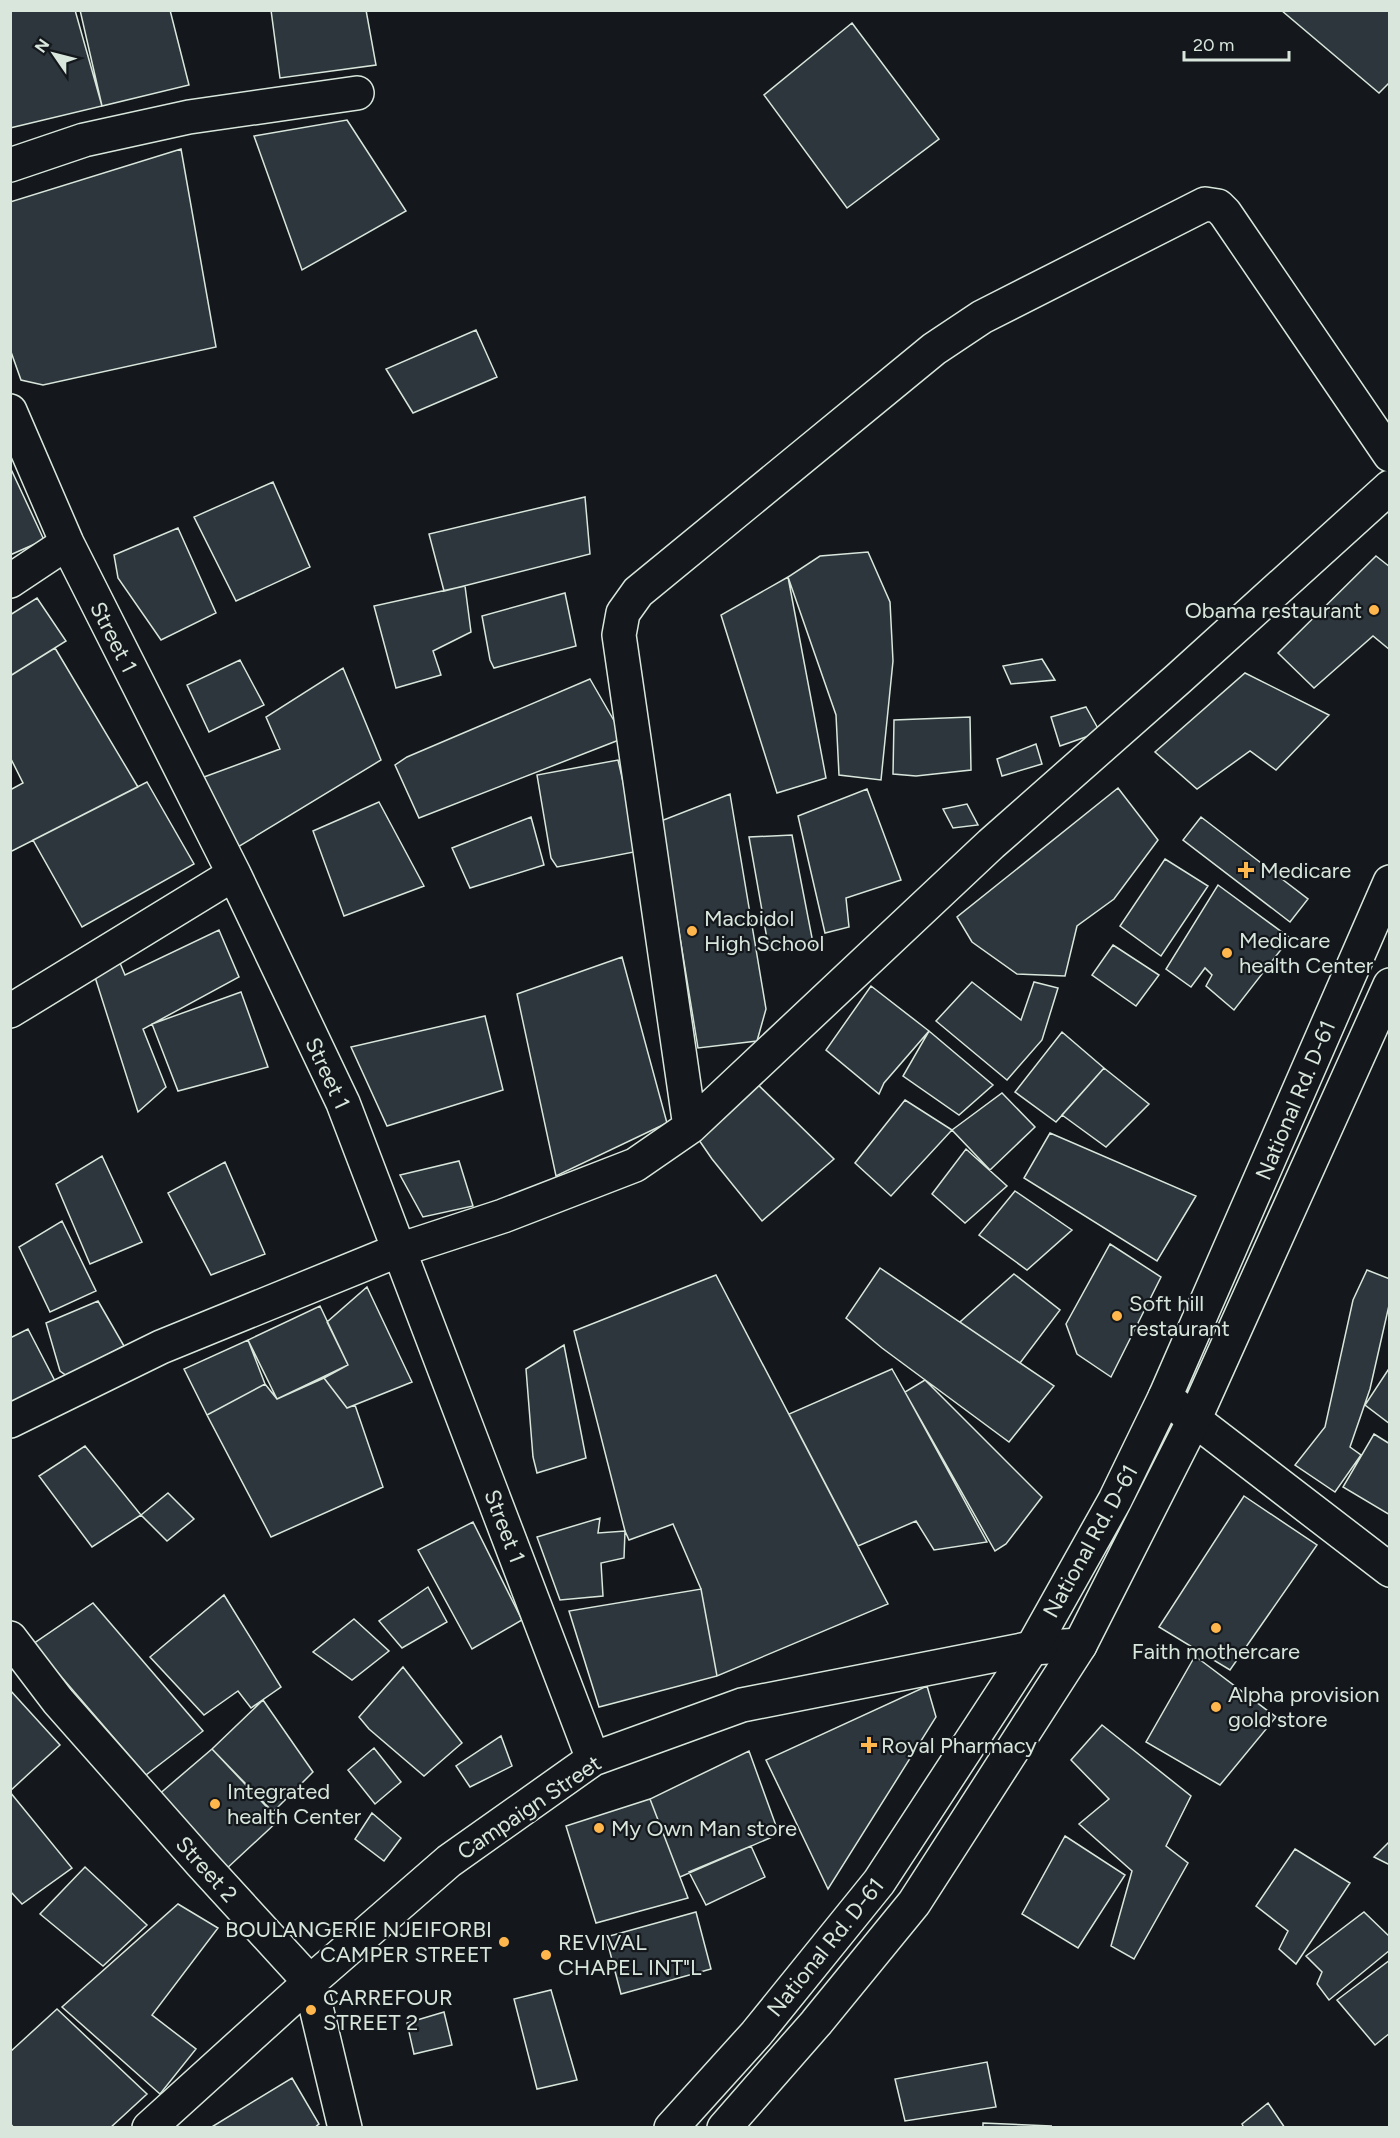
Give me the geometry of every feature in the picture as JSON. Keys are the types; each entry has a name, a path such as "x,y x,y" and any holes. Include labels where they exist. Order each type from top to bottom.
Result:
{"main road":[{"path":"10,165 84,140 189,117 357,93"},
{"path":"690,1126 619,634 623,613 638,592 934,349 972,323 1205,204 1218,206 1225,213 1389,455"},
{"name":"Street 1","path":"10,411 67,543 234,874 343,1103 593,1758"},
{"path":"10,1421 161,1347 399,1250 503,1216 635,1165 690,1126 991,844 1178,679 1389,487"},
{"path":"10,581 67,543"},
{"path":"10,1011 234,874"},
{"name":"National Rd. D-61","path":"671,2127 756,2034 879,1882 1032,1648 1115,1500 1165,1397 1389,882"},
{"name":"National Rd. D-61","path":"724,2127 816,2024 914,1903 1080,1645 1194,1420 1389,985"},
{"path":"1165,1397 1389,1570"},
{"name":"Street 2","path":"10,1638 58,1701 310,1982 345,2127"},
{"name":"Campaign Street","path":"150,2127 310,1982 449,1861 593,1758 742,1705 1032,1648 1080,1645"}],"building":[{"path":"10,10 75,10 102,106 10,128"},
{"path":"80,10 170,10 189,85 102,106"},
{"path":"271,10 366,10 376,65 280,78"},
{"path":"1281,10 1390,10 1390,82 1379,93"},
{"path":"852,23 939,139 847,208 764,95"},
{"path":"347,120 406,211 302,270 254,136"},
{"path":"181,149 216,347 43,385 21,380 10,349 10,202"},
{"path":"476,330 497,377 413,413 386,369"},
{"path":"10,467 44,540 10,555"},
{"path":"273,482 310,567 236,601 194,517"},
{"path":"585,497 590,554 444,591 429,534"},
{"path":"178,528 216,613 161,640 118,578 114,555"},
{"path":"868,552 890,602 893,661 881,780 839,775 836,715 788,577 820,556"},
{"path":"1376,556 1390,567 1390,650 1373,636 1314,688 1278,653"},
{"path":"788,577 826,778 777,793 721,615"},
{"path":"465,586 471,632 433,651 441,675 396,688 374,606"},
{"path":"565,593 576,646 494,668 490,660 482,616"},
{"path":"37,598 66,641 10,676 10,615"},
{"path":"55,648 138,787 10,852 10,790 23,783 10,757 10,676"},
{"path":"1042,659 1055,680 1011,684 1003,666"},
{"path":"240,660 264,705 209,732 187,685"},
{"path":"343,668 381,760 233,850 204,777 280,749 266,717"},
{"path":"1245,673 1329,715 1276,770 1250,751 1197,789 1155,752"},
{"path":"590,679 624,738 419,818 395,765 407,757"},
{"path":"1086,707 1100,732 1060,746 1051,717"},
{"path":"970,717 971,770 916,776 893,774 894,720"},
{"path":"1036,744 1042,764 1002,776 997,759"},
{"path":"618,760 639,851 557,867 551,858 537,775"},
{"path":"147,782 194,864 82,927 33,840"},
{"path":"1118,788 1158,840 1114,899 1077,926 1065,976 1017,974 972,942 957,917"},
{"path":"867,789 901,880 846,898 849,927 825,933 798,816"},
{"path":"730,794 766,1009 757,1041 698,1048 661,821"},
{"path":"379,802 424,886 344,916 313,831"},
{"path":"967,804 978,825 953,828 943,809"},
{"path":"531,817 544,865 470,888 452,848"},
{"name":"Medicare","path":"1201,817 1308,899 1290,922 1183,840"},
{"path":"792,835 814,948 769,950 749,837"},
{"path":"1165,859 1208,886 1161,956 1120,926"},
{"name":"Medicare health Center","path":"1218,885 1290,938 1234,1010 1206,986 1212,975 1205,968 1191,987 1166,969"},
{"path":"219,930 239,977 143,1029 166,1087 138,1112 95,977 120,963 125,975"},
{"path":"1113,945 1159,975 1136,1006 1092,975"},
{"path":"622,957 667,1123 556,1176 517,994"},
{"path":"972,982 1021,1020 1034,982 1058,988 1042,1040 1007,1080 936,1021"},
{"path":"871,986 929,1031 884,1083 879,1094 826,1050"},
{"path":"241,992 268,1067 178,1091 152,1024"},
{"path":"485,1016 503,1090 387,1126 351,1047"},
{"path":"929,1031 993,1085 959,1115 903,1076"},
{"path":"1062,1032 1104,1068 1056,1122 1015,1092"},
{"path":"1104,1068 1149,1104 1106,1147 1062,1115"},
{"path":"746,1073 834,1159 762,1221 712,1159 690,1127"},
{"path":"1002,1093 1035,1127 990,1170 952,1130"},
{"path":"905,1100 952,1130 891,1196 855,1163"},
{"path":"1050,1133 1196,1196 1157,1261 1024,1178"},
{"path":"966,1149 1007,1186 965,1223 932,1194"},
{"path":"102,1156 142,1242 90,1264 56,1184"},
{"path":"459,1161 473,1206 423,1217 400,1175"},
{"path":"225,1162 265,1254 211,1275 168,1193"},
{"path":"1015,1191 1072,1230 1027,1270 979,1235"},
{"path":"62,1221 96,1291 50,1312 19,1247"},
{"path":"1110,1244 1161,1277 1111,1377 1077,1354 1066,1324"},
{"path":"880,1268 1054,1386 1009,1442 882,1348 846,1318"},
{"path":"1367,1270 1390,1279 1390,1301 1370,1389 1350,1447 1361,1455 1335,1492 1295,1465 1325,1427 1353,1300"},
{"path":"1014,1274 1060,1310 1020,1363 960,1322"},
{"path":"716,1275 888,1604 717,1676 701,1589 673,1524 629,1540 625,1531 574,1331"},
{"path":"367,1287 412,1382 347,1408 324,1378 348,1365 327,1322"},
{"path":"98,1301 124,1346 67,1376 60,1371 46,1323"},
{"path":"320,1306 348,1365 277,1399 248,1340"},
{"path":"28,1329 56,1383 10,1405 10,1338"},
{"path":"248,1340 265,1384 207,1415 184,1369"},
{"path":"564,1345 586,1458 537,1473 533,1457 526,1369"},
{"path":"1390,1367 1390,1424 1365,1405"},
{"path":"892,1369 987,1542 934,1550 916,1521 858,1546 789,1414"},
{"path":"324,1378 347,1408 355,1405 383,1487 271,1537 207,1415 265,1384 277,1399"},
{"path":"925,1380 1042,1497 1006,1544 995,1551 905,1392"},
{"path":"1374,1434 1390,1444 1390,1515 1343,1487"},
{"path":"85,1446 141,1515 92,1547 39,1476"},
{"path":"168,1493 194,1519 167,1541 141,1515"},
{"path":"1244,1496 1317,1545 1230,1670 1159,1627"},
{"path":"600,1518 598,1533 625,1531 624,1558 601,1563 603,1596 560,1600 537,1537"},
{"path":"473,1522 522,1620 472,1649 418,1550"},
{"path":"428,1587 447,1622 402,1648 379,1621"},
{"path":"701,1589 717,1676 599,1707 569,1611"},
{"path":"224,1595 281,1687 251,1708 238,1691 204,1715 150,1657"},
{"path":"93,1603 203,1731 146,1775 33,1644"},
{"path":"354,1619 389,1651 352,1680 313,1652"},
{"path":"1195,1656 1276,1717 1220,1785 1146,1742"},
{"path":"403,1667 462,1743 424,1776 369,1729 359,1717"},
{"path":"927,1686 936,1717 828,1889 766,1760"},
{"path":"10,1690 60,1745 10,1791"},
{"path":"263,1700 313,1772 273,1812 212,1749"},
{"path":"1102,1725 1191,1796 1166,1846 1188,1863 1134,1959 1111,1946 1132,1871 1079,1824 1109,1799 1071,1760"},
{"path":"501,1736 512,1766 470,1787 456,1766"},
{"path":"374,1748 401,1782 375,1804 348,1770"},
{"name":"Integrated health Center","path":"212,1749 279,1820 224,1871 157,1796"},
{"path":"749,1751 779,1834 680,1877 650,1799"},
{"path":"10,1792 72,1868 22,1904 10,1891"},
{"path":"650,1799 688,1898 596,1923 566,1826"},
{"path":"372,1813 401,1838 384,1861 355,1839"},
{"path":"1065,1836 1125,1875 1078,1948 1022,1914"},
{"path":"1390,1841 1390,1865 1374,1857"},
{"path":"751,1846 765,1877 706,1905 689,1872"},
{"path":"1295,1849 1350,1883 1296,1964 1279,1949 1288,1931 1256,1906"},
{"path":"85,1867 147,1925 103,1966 40,1914"},
{"path":"178,1904 218,1928 152,2015 196,2049 160,2094 62,2007"},
{"path":"696,1912 711,1969 621,1994 606,1937"},
{"path":"1364,1912 1390,1937 1390,1950 1329,2000 1317,1984 1322,1972 1306,1956"},
{"path":"1390,1960 1390,2033 1375,2045 1337,2000"},
{"path":"551,1990 577,2080 537,2089 514,1999"},
{"path":"57,2009 147,2094 110,2128 14,2128 10,2123 10,2052"},
{"path":"444,2012 452,2045 414,2054 407,2023"},
{"path":"987,2062 996,2107 905,2121 895,2079"},
{"path":"292,2078 319,2124 314,2128 210,2128"},
{"path":"1268,2103 1285,2128 1244,2128 1242,2124"},
{"path":"983,2123 1052,2126 983,2128"}],"place":[{"name":"Obama restaurant","path":"1374,610"},
{"name":"Medicare","path":"1246,870"},
{"name":"Macbidol High School","path":"692,931"},
{"name":"Medicare health Center","path":"1227,953"},
{"name":"Soft hill restaurant","path":"1117,1316"},
{"name":"Faith mothercare","path":"1216,1628"},
{"name":"Alpha provision gold store","path":"1216,1707"},
{"name":"Royal Pharmacy","path":"869,1745"},
{"name":"Integrated health Center","path":"215,1804"},
{"name":"My Own Man store","path":"599,1828"},
{"name":"BOULANGERIE NJEIFORBI CAMPER STREET","path":"504,1942"},
{"name":"REVIVAL CHAPEL INT\"L","path":"546,1955"},
{"name":"CARREFOUR STREET 2","path":"311,2010"}]}
